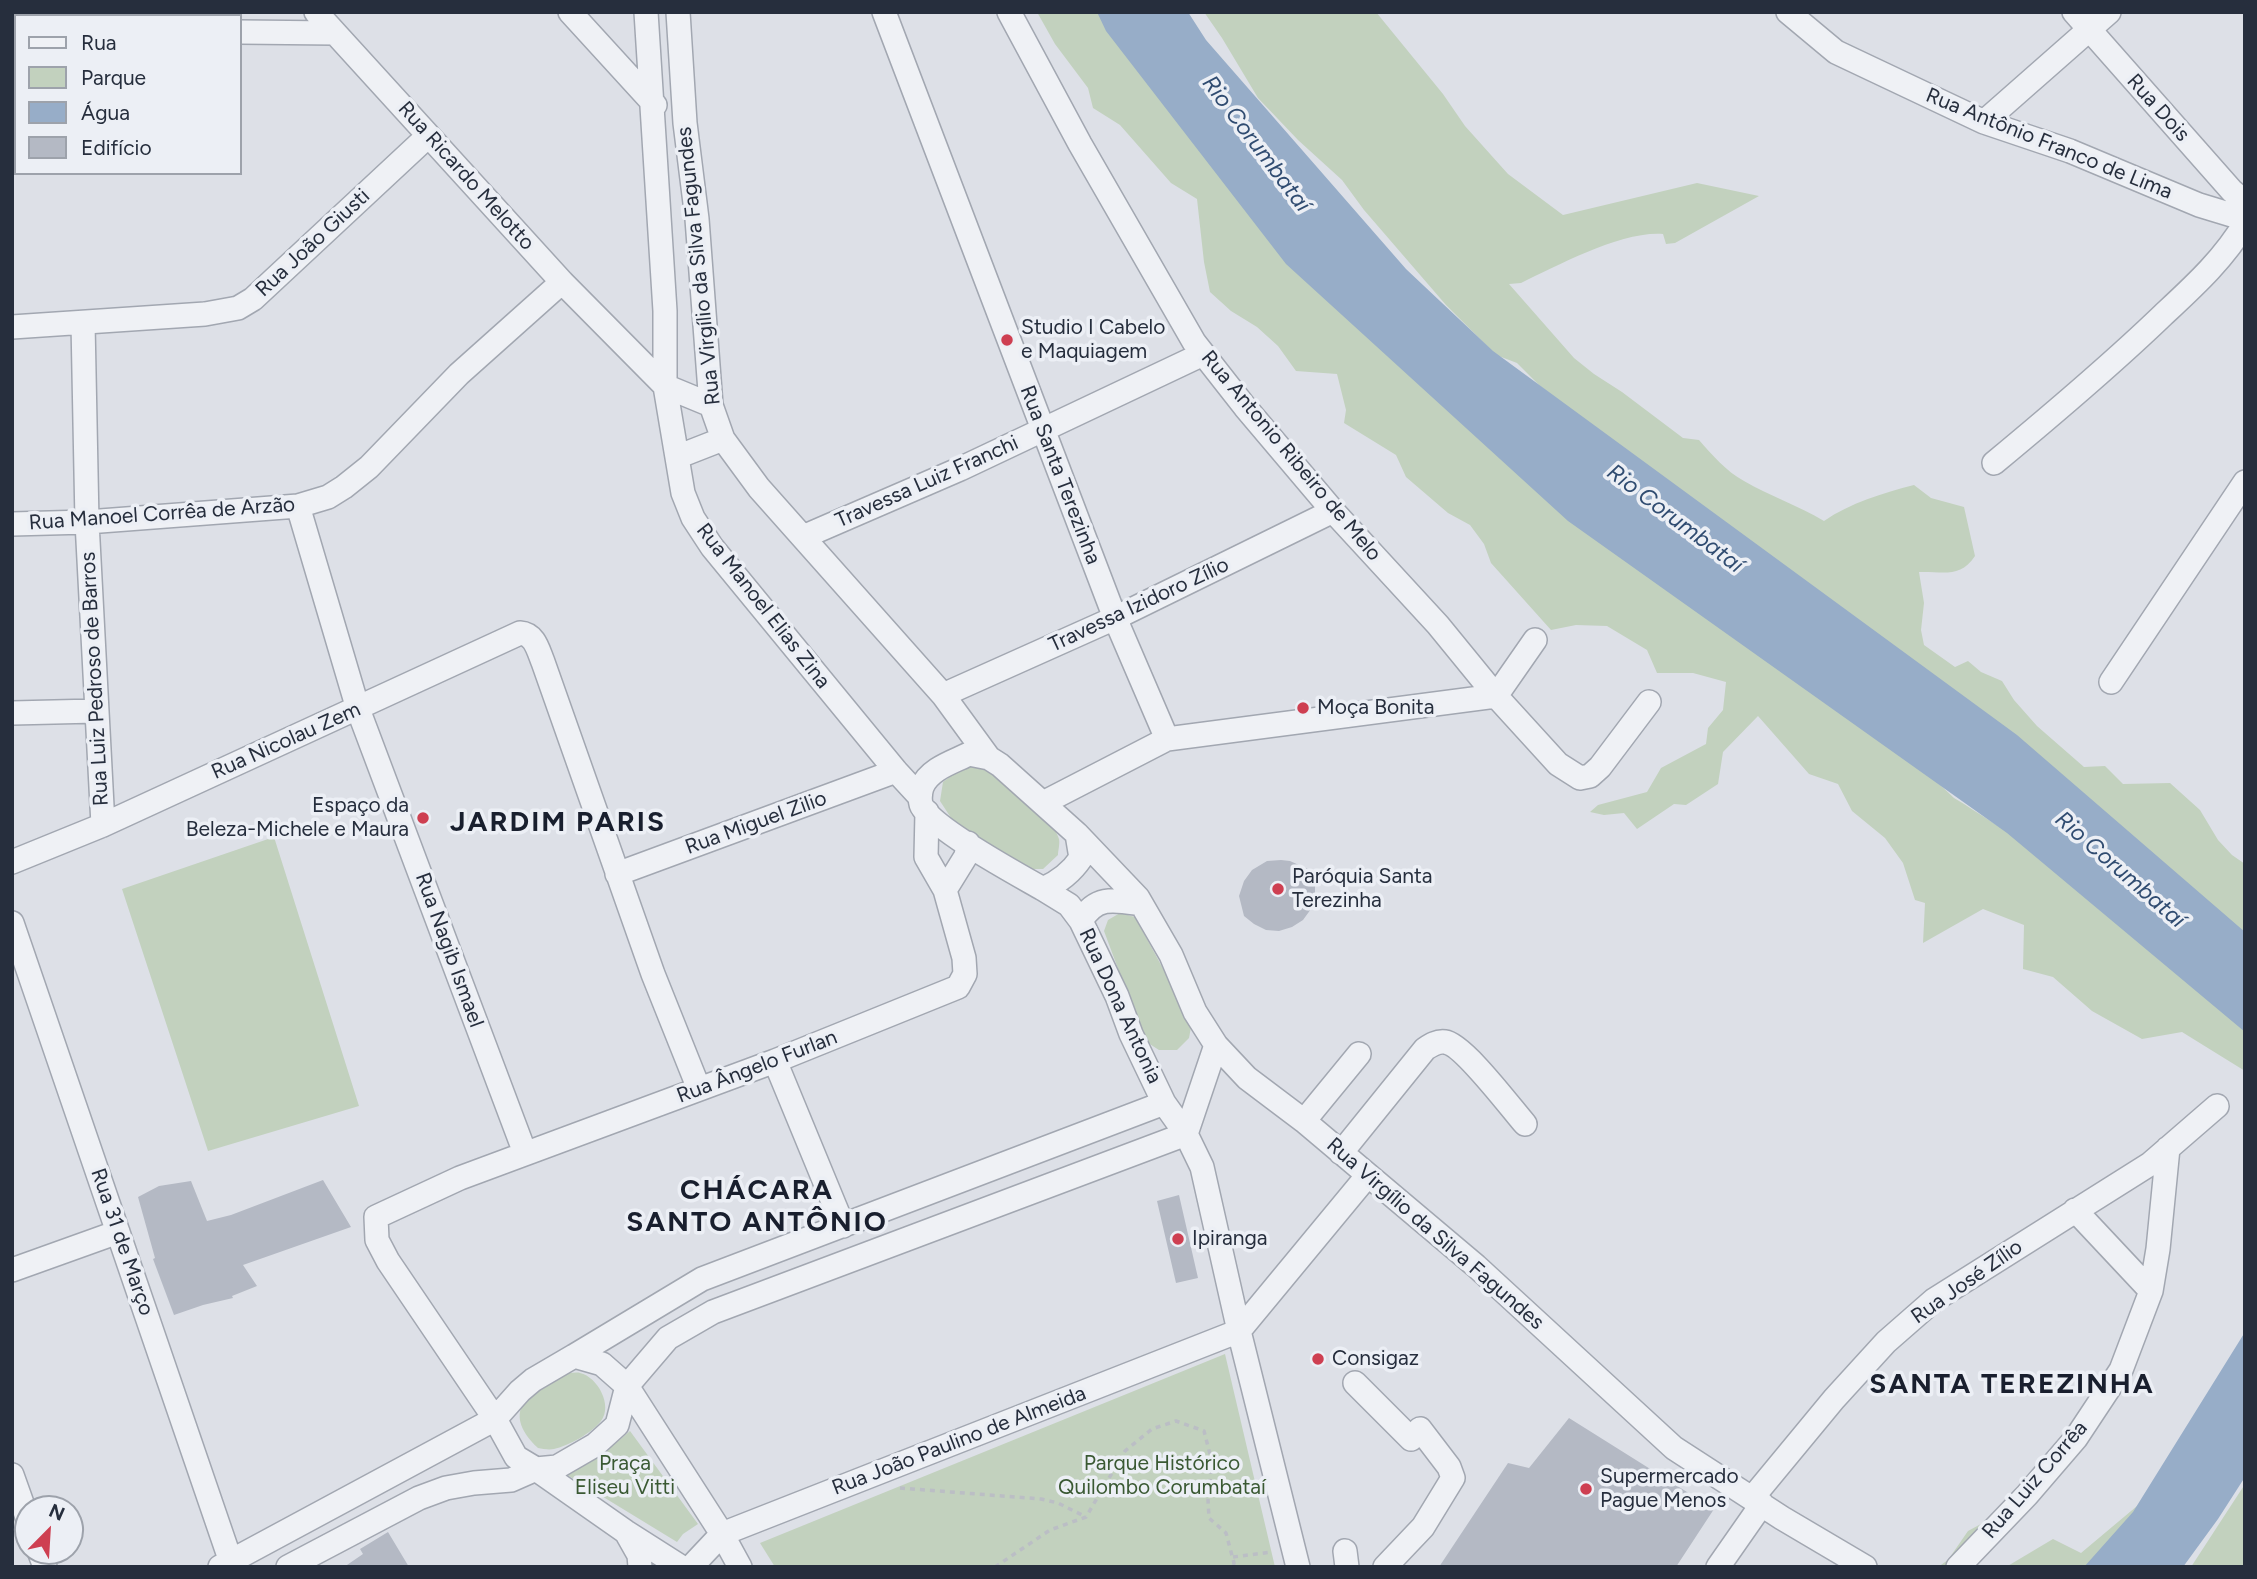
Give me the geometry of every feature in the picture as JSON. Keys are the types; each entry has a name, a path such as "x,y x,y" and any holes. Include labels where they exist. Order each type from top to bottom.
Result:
{"street":[{"name":"Rua Ricardo Melotto","path":"316,12 562,282 665,386"},
{"path":"570,12 653,104 685,123"},
{"name":"Rua Virgílio da Silva Fagundes","path":"646,12 665,311 665,386"},
{"name":"Rua Virgílio da Silva Fagundes","path":"678,12 685,123 697,219 711,405 723,439 759,488 943,695 989,758 1077,834 1138,898 1171,955 1195,1012 1216,1045 1247,1078 1304,1121 1476,1266 1674,1448 1865,1567"},
{"name":"Rua Santa Terezinha","path":"884,12 1115,618 1167,740"},
{"name":"Rua Antonio Ribeiro de Melo","path":"1009,12 1080,144 1194,342 1333,511 1438,625 1496,696 1558,764 1580,778 1590,776 1608,757 1649,702"},
{"name":"Rua Antônio Franco de Lima","path":"1788,12 1836,51 1984,122 2070,151 2199,205 2245,221"},
{"path":"1984,122 2081,21 2109,12"},
{"name":"Rua Dois","path":"2081,21 2232,191 2245,202"},
{"path":"242,32 335,33"},
{"name":"Rua João Giusti","path":"12,327 205,314 237,308 253,299 429,136"},
{"path":"1994,463 2109,367 2155,323 2232,245 2245,221"},
{"name":"Rua Manoel Corrêa de Arzão","path":"12,524 87,523 298,506 328,497 369,467 459,374 562,282"},
{"name":"Rua Luiz Pedroso de Barros","path":"83,323 87,523 103,825"},
{"name":"Travessa Luiz Franchi","path":"803,537 948,474 1203,354"},
{"path":"665,386 711,405"},
{"name":"Rua Manoel Elias Zina","path":"665,386 683,493 693,518 712,547 942,826 968,843"},
{"path":"677,457 723,439"},
{"path":"2111,682 2245,482"},
{"name":"Rua Nagib Ismael","path":"298,506 358,709 525,1153"},
{"name":"Travessa Izidoro Zílio","path":"943,695 1115,618 1333,511"},
{"name":"Rua Nicolau Zem","path":"12,862 103,825 520,633 530,635 543,662 617,874"},
{"path":"1043,803 1167,740 1496,696 1535,640"},
{"path":"12,713 96,711"},
{"path":"968,843 966,856 945,890 926,857 923,785 934,772 969,754 989,758"},
{"name":"Rua Miguel Zilio","path":"617,874 896,771"},
{"path":"1043,889 1058,882 1075,868 1081,858 1077,834"},
{"name":"Rua Dona Antonia","path":"968,843 1069,905 1081,921 1164,1103 1186,1134 1202,1167 1239,1331 1296,1558"},
{"path":"617,874 699,1089"},
{"name":"Rua Ângelo Furlan","path":"495,1419 388,1261 377,1240 376,1217 525,1153 775,1061 958,987 965,974 964,958 945,890"},
{"path":"1081,921 1091,908 1104,901 1141,904"},
{"name":"Rua 31 de Março","path":"12,923 118,1232 225,1564"},
{"path":"1341,1153 1425,1049 1434,1043 1453,1045 1479,1070 1525,1124"},
{"path":"288,1567 419,1498 446,1488 511,1480 536,1469 557,1467 606,1436 617,1425 627,1386 668,1338 713,1312 1186,1134 1216,1045"},
{"path":"1304,1121 1359,1054"},
{"path":"775,1061 843,1226"},
{"path":"225,1564 495,1419 533,1380 702,1279 1164,1103"},
{"name":"Rua José Zílio","path":"1718,1567 1757,1501 1834,1399 1886,1342 1934,1300 2150,1164 2217,1106"},
{"name":"Rua Luiz Corrêa","path":"1958,1567 2028,1495 2076,1438 2122,1370 2151,1291 2168,1148"},
{"path":"1239,1331 1368,1175"},
{"path":"2075,1210 2151,1291"},
{"path":"12,1270 118,1232"},
{"name":"Rua João Paulino de Almeida","path":"691,1567 722,1534 1239,1331"},
{"path":"574,1356 602,1364 627,1386 722,1534 740,1567"},
{"path":"1354,1383 1416,1434 1449,1467 1453,1478 1423,1527 1385,1567"},
{"path":"495,1419 516,1457 681,1567"},
{"path":"12,1475 19,1495"},
{"path":"626,1532 639,1555 640,1567"}],"path":[{"path":"995,1567 1050,1530 1086,1517 1125,1451 1152,1429 1177,1420 1204,1431 1212,1462 1209,1518 1226,1533 1233,1567"},
{"path":"890,1487 1041,1499 1058,1503 1086,1517"},
{"path":"1233,1557 1296,1558"}],"green space":[{"path":"1037,12 1124,12 1954,798 2035,846 2245,1023 2245,1071 2182,1032 2142,1039 2092,1011 2053,977 2023,969 2024,925 1983,909 1923,943 1925,903 1915,900 1903,863 1885,838 1852,811 1838,784 1809,774 1758,716 1723,752 1718,784 1686,805 1674,804 1637,829 1624,813 1604,815 1590,812 1598,805 1647,792 1661,768 1706,744 1708,728 1723,710 1726,682 1693,673 1657,673 1647,650 1607,626 1576,625 1551,630 1491,563 1484,544 1470,525 1448,513 1406,477 1396,455 1344,423 1346,410 1337,374 1296,371 1278,346 1210,292 1197,199 1171,183 1120,125 1093,108 1088,88 1055,44"},
{"path":"1204,12 1376,12 1443,94 1465,126 1508,174 1563,215 1697,183 1759,196 1675,243 1666,244 1663,234 1628,238 1590,251 1521,283 1509,284 1574,358 1594,374 1683,438 1699,440 1737,477 1824,521 1856,504 1914,485 1931,498 1964,507 1975,556 1957,571 1919,572 1924,603 1921,630 1924,645 1955,667 1968,661 1981,672 2002,681 2014,700 2037,726 2084,767 2105,766 2123,784 2170,783 2200,810 2218,840 2245,864 2245,966 1539,385 1517,363 1496,355 1446,305 1364,210 1342,180 1298,140 1258,98"},
{"path":"979,763 1024,798 1055,830 1059,841 1058,855 1043,869 1024,869 953,821 940,801 943,782 961,768"},
{"path":"274,837 359,1106 208,1151 122,889"},
{"path":"1120,913 1135,917 1192,1022 1189,1038 1177,1050 1159,1050 1145,1041 1104,931 1108,920"},
{"name":"Parque Histórico Quilombo Corumbataí","path":"1225,1354 1275,1567 775,1567 760,1543"},
{"path":"569,1373 587,1376 598,1386 604,1400 604,1415 592,1430 573,1442 554,1449 538,1448 526,1434 521,1422 520,1412 524,1402 542,1386"},
{"name":"Praça Eliseu Vitti","path":"630,1431 698,1524 683,1534 677,1542 564,1473 604,1453"},
{"path":"2199,1454 2121,1567 2006,1567 2053,1539 2081,1553"},
{"path":"2245,1484 2245,1567 2191,1567"},
{"path":"1992,1518 1968,1567 1938,1567 1948,1560 1968,1531"}],"water":[{"name":"Rio Corumbataí","path":"1097,12 1188,12 1206,40 1406,269 1493,351 2017,735 2245,932 2245,1032 2007,833 1568,521 1286,264 1106,31"},
{"path":"2245,1332 2245,1477 2218,1519 2183,1567 2084,1567 2133,1512"}],"building":[{"name":"Paróquia Santa Terezinha","path":"1281,860 1310,870 1315,883 1315,896 1311,909 1303,920 1279,931 1266,930 1244,916 1239,896 1244,881 1252,870 1267,861"},
{"path":"323,1180 351,1227 243,1265 257,1286 232,1296 233,1298 174,1315 153,1259 155,1258 138,1197 159,1186 191,1181 207,1221 231,1215"},
{"name":"Ipiranga","path":"1179,1195 1198,1278 1176,1283 1157,1201"},
{"name":"Supermercado Pague Menos","path":"1569,1418 1714,1509 1676,1567 1439,1567 1508,1463 1529,1468"},
{"path":"388,1532 409,1567 344,1567 363,1554 360,1549"}],"place":[{"name":"Studio I Cabelo e Maquiagem","path":"1007,340"},
{"name":"Moça Bonita","path":"1303,708"},
{"name":"Espaço da Beleza-Michele e Maura","path":"423,818"},
{"name":"Paróquia Santa Terezinha","path":"1278,889"},
{"name":"Ipiranga","path":"1178,1239"},
{"name":"Consigaz","path":"1318,1359"},
{"name":"Supermercado Pague Menos","path":"1586,1489"}],"district":[{"name":"JARDIM PARIS","path":"558,823"},
{"name":"CHÁCARA SANTO ANTÔNIO","path":"757,1207"},
{"name":"SANTA TEREZINHA","path":"2012,1385"}]}
